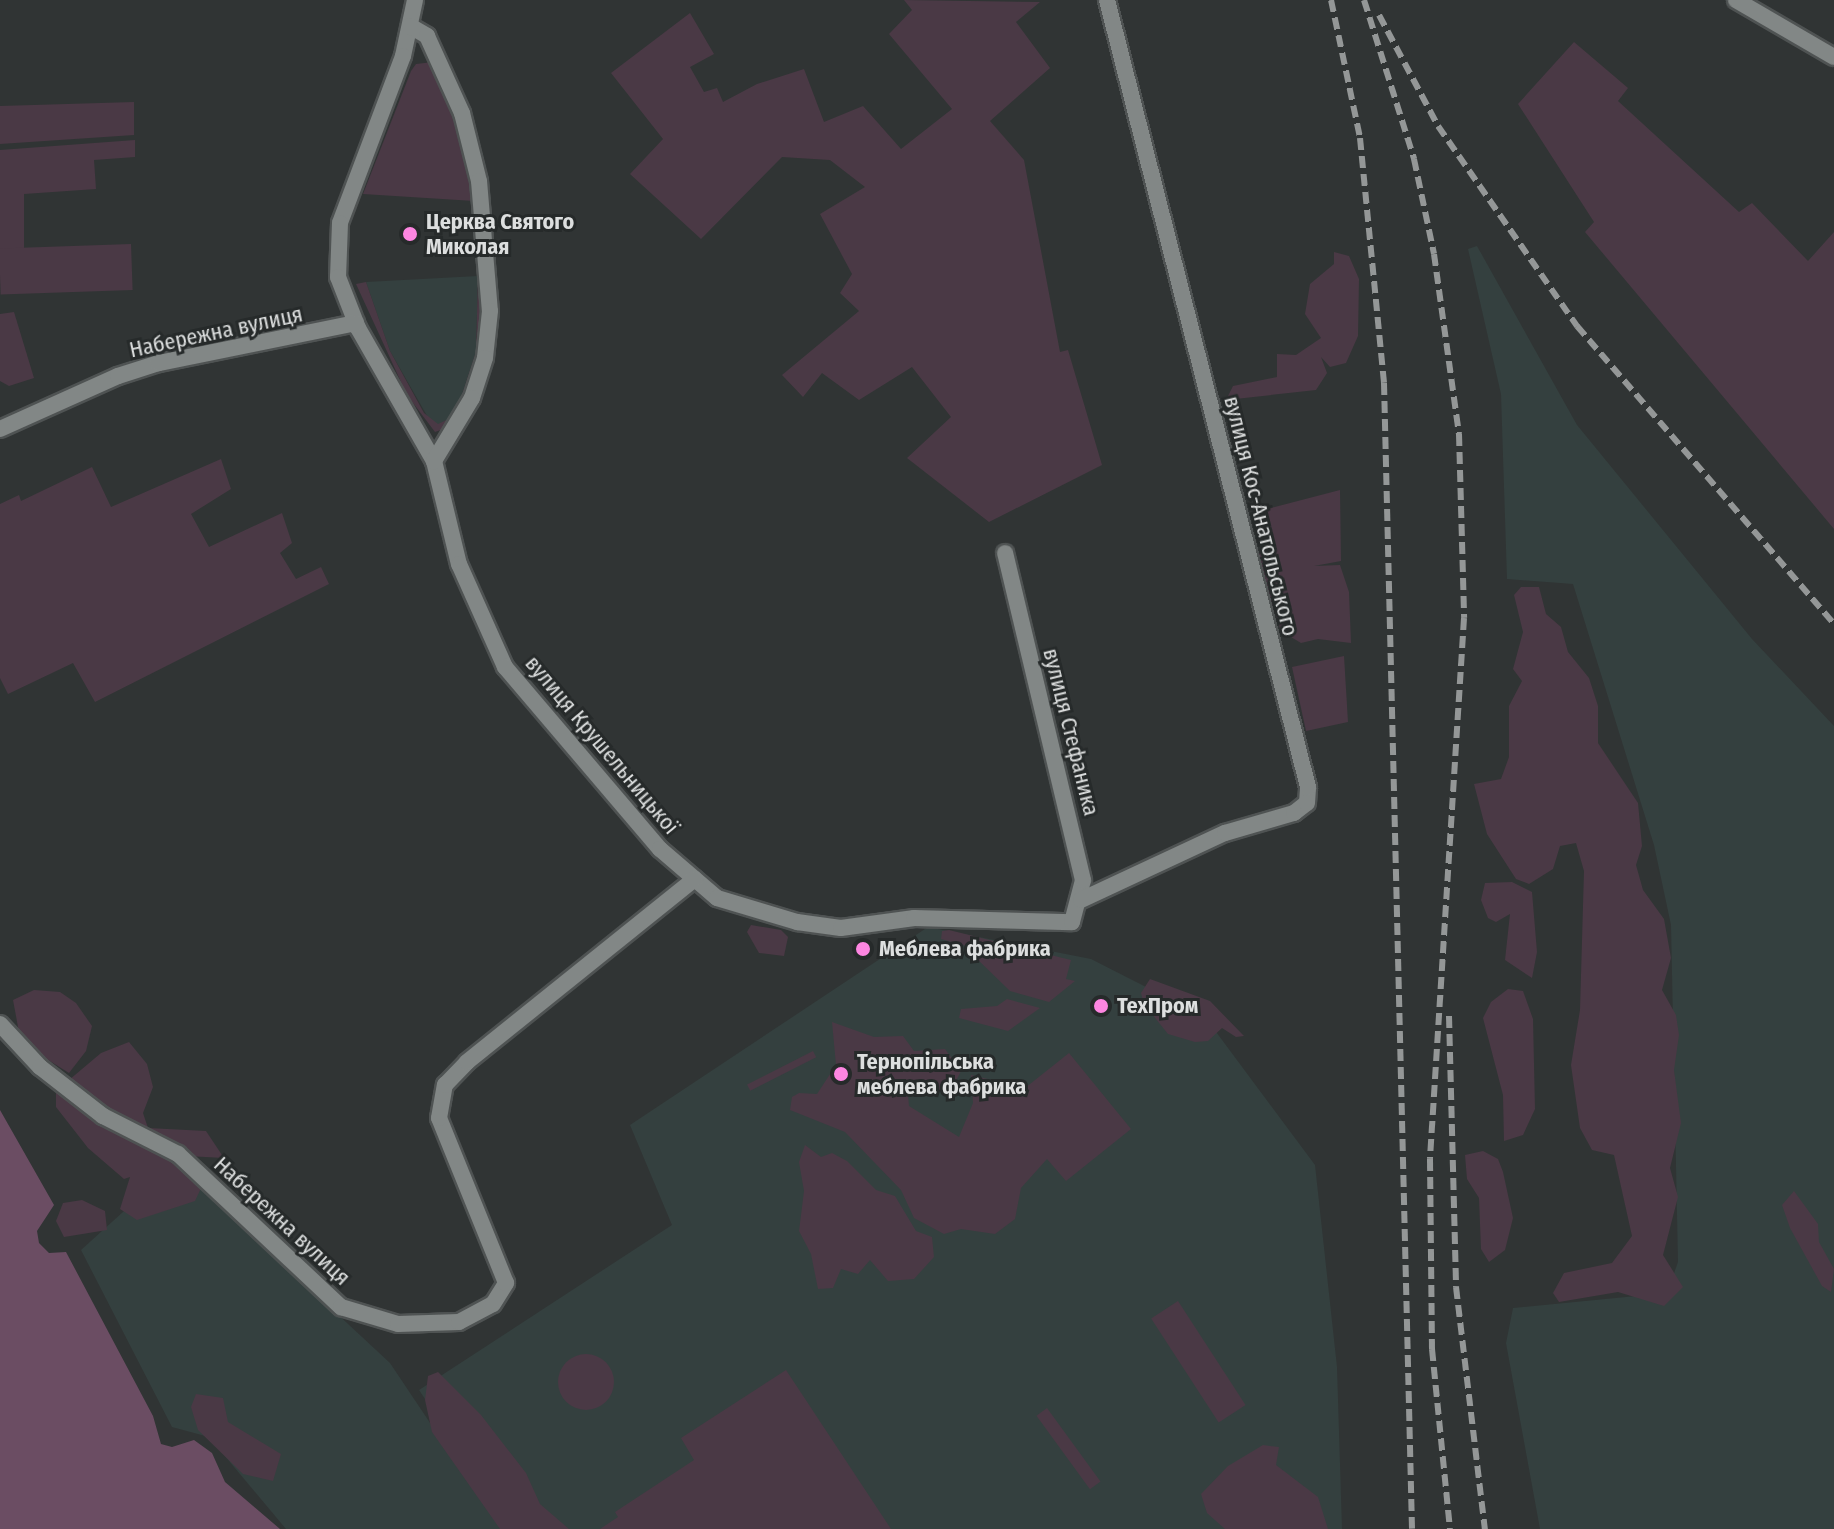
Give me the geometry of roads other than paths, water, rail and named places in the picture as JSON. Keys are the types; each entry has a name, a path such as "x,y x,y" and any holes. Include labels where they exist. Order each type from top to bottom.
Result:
{"street":[{"name":"вулиця Крушельницької","path":"415,0 383,115 358,165 340,223 338,277 356,323 400,410 434,461 459,564 505,667 660,849 717,898 747,909 841,928 914,918 1072,922"},
{"name":"вулиця Кос-Анатольського","path":"1081,900 1225,833 1294,813 1307,803 1308,795 1107,0"},
{"path":"1736,0 1834,57"},
{"path":"410,26 427,36 462,113 479,181 490,311 485,358 472,398 434,461"},
{"name":"Набережна вулиця","path":"0,429 118,376 159,363 356,323"},
{"name":"вулиця Стефаника","path":"1005,553 1053,737 1083,880 1081,900 1072,922"},
{"name":"Набережна вулиця","path":"0,1024 40,1067 103,1116 178,1154 341,1307 398,1324 459,1322 493,1304 506,1283 439,1118 445,1085 467,1062 695,879"}],"railway":[{"path":"1331,0 1360,138 1384,383 1412,1529"},
{"path":"1364,0 1414,159 1434,254 1459,434 1464,618 1430,1159 1432,1349 1450,1529"},
{"path":"1379,15 1438,126 1577,326 1834,624"},
{"path":"1449,1016 1456,1287 1485,1529"}],"place":[{"name":"Церква Святого Миколая","path":"410,234"},
{"name":"Меблева фабрика","path":"863,949"},
{"name":"ТехПром","path":"1101,1006"},
{"name":"Тернопільська меблева фабрика","path":"841,1074"}]}
